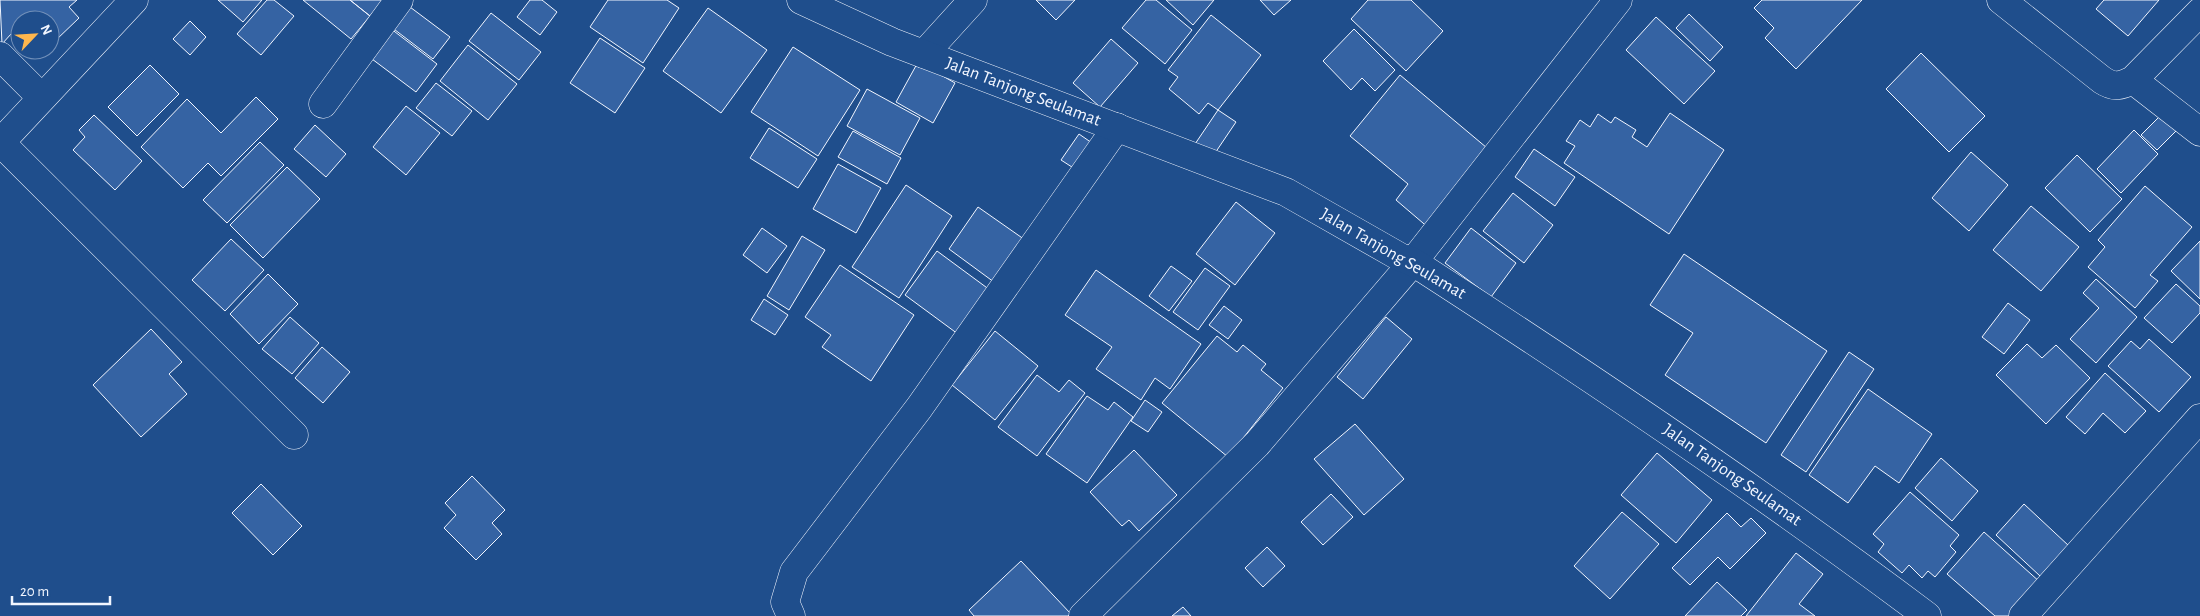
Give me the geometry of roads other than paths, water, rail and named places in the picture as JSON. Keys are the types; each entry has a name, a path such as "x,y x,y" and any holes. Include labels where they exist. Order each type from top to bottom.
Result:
{"street":[{"path":"134,0 0,143 294,435"},
{"path":"323,104 399,0"},
{"name":"Jalan Tanjong Seulamat","path":"801,0 924,54 1286,192 1413,262 1605,387 1843,552 1927,616"},
{"path":"924,54 973,0"},
{"path":"1083,616 1257,444 1413,262 1618,0"},
{"path":"2001,0 2110,85 2121,86 2133,80 2200,12"},
{"path":"0,56 42,98"},
{"path":"2133,80 2200,132"},
{"path":"790,616 785,602 794,572 920,408 1117,127"},
{"path":"2023,616 2200,418"}]}
